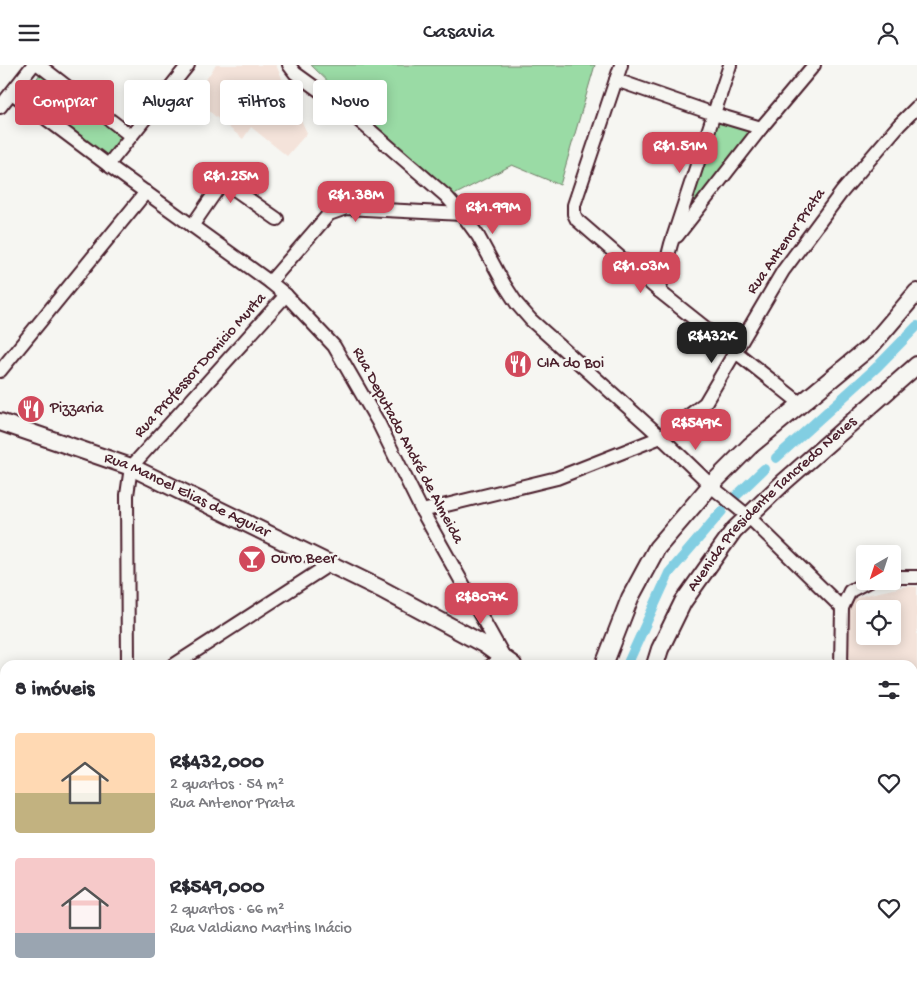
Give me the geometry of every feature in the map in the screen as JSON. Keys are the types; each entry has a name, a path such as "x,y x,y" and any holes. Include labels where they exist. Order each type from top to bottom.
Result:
{"main road":[{"path":"606,660 630,598 657,548 716,489 750,446 870,346 917,292"},
{"name":"Avenida Presidente Tancredo Neves","path":"657,660 683,602 734,530 744,512 784,482 917,365"},
{"name":"Rua Manoel Elias de Aguiar","path":"0,422 131,467 430,615 485,645 497,660"},
{"name":"Rua Manoel Elias de Aguiar","path":"0,430 18,429"}],"street":[{"path":"0,107 34,65"},
{"path":"39,65 131,136"},
{"path":"108,165 188,65"},
{"path":"289,65 295,73 349,112 446,197 478,235 504,284 517,304 532,320 716,489 744,512 842,607"},
{"path":"621,65 574,205 574,214 577,220 658,291 800,403"},
{"path":"658,291 671,244 730,65"},
{"path":"671,244 760,128 814,65"},
{"path":"616,80 760,128"},
{"name":"Rua Deputado André de Almeida","path":"12,93 270,282 286,295 334,346 378,422 497,660"},
{"name":"Rua Antenor Prata","path":"422,511 557,478 661,437 705,403 783,271 841,193 899,125 917,107"},
{"path":"192,226 223,181 277,219"},
{"path":"0,371 146,192"},
{"path":"270,282 330,214 346,209 462,214"},
{"name":"Rua Professor Domicio Murta","path":"131,467 286,295"},
{"path":"128,660 127,495 131,467"},
{"path":"182,660 330,564"},
{"path":"901,577 917,577"},
{"path":"841,660 842,607 850,591 856,588"}],"shaded area":[{"path":"216,65 276,65 283,80 220,80 220,120 210,112 210,80 206,80"},
{"path":"303,124 307,133 287,156 251,127 243,139 226,125"},
{"path":"907,586 917,587 917,660 849,660 846,606 861,596 889,590 901,590 901,587"}],"green space":[{"path":"311,65 595,65 560,185 512,165 454,195 375,125 387,125 387,80 326,80"},
{"path":"40,74 48,80 36,80"},
{"path":"714,114 761,128 671,244"},
{"path":"67,125 108,125 125,138 110,158"}],"waterway":[{"path":"776,458 877,367 917,326"},
{"path":"736,496 764,469"},
{"path":"629,660 669,573 722,511"}],"place":[{"name":"CIA do Boi","path":"518,364"},
{"name":"Pizzaria","path":"31,409"},
{"name":"Ouro Beer","path":"252,559"}]}
